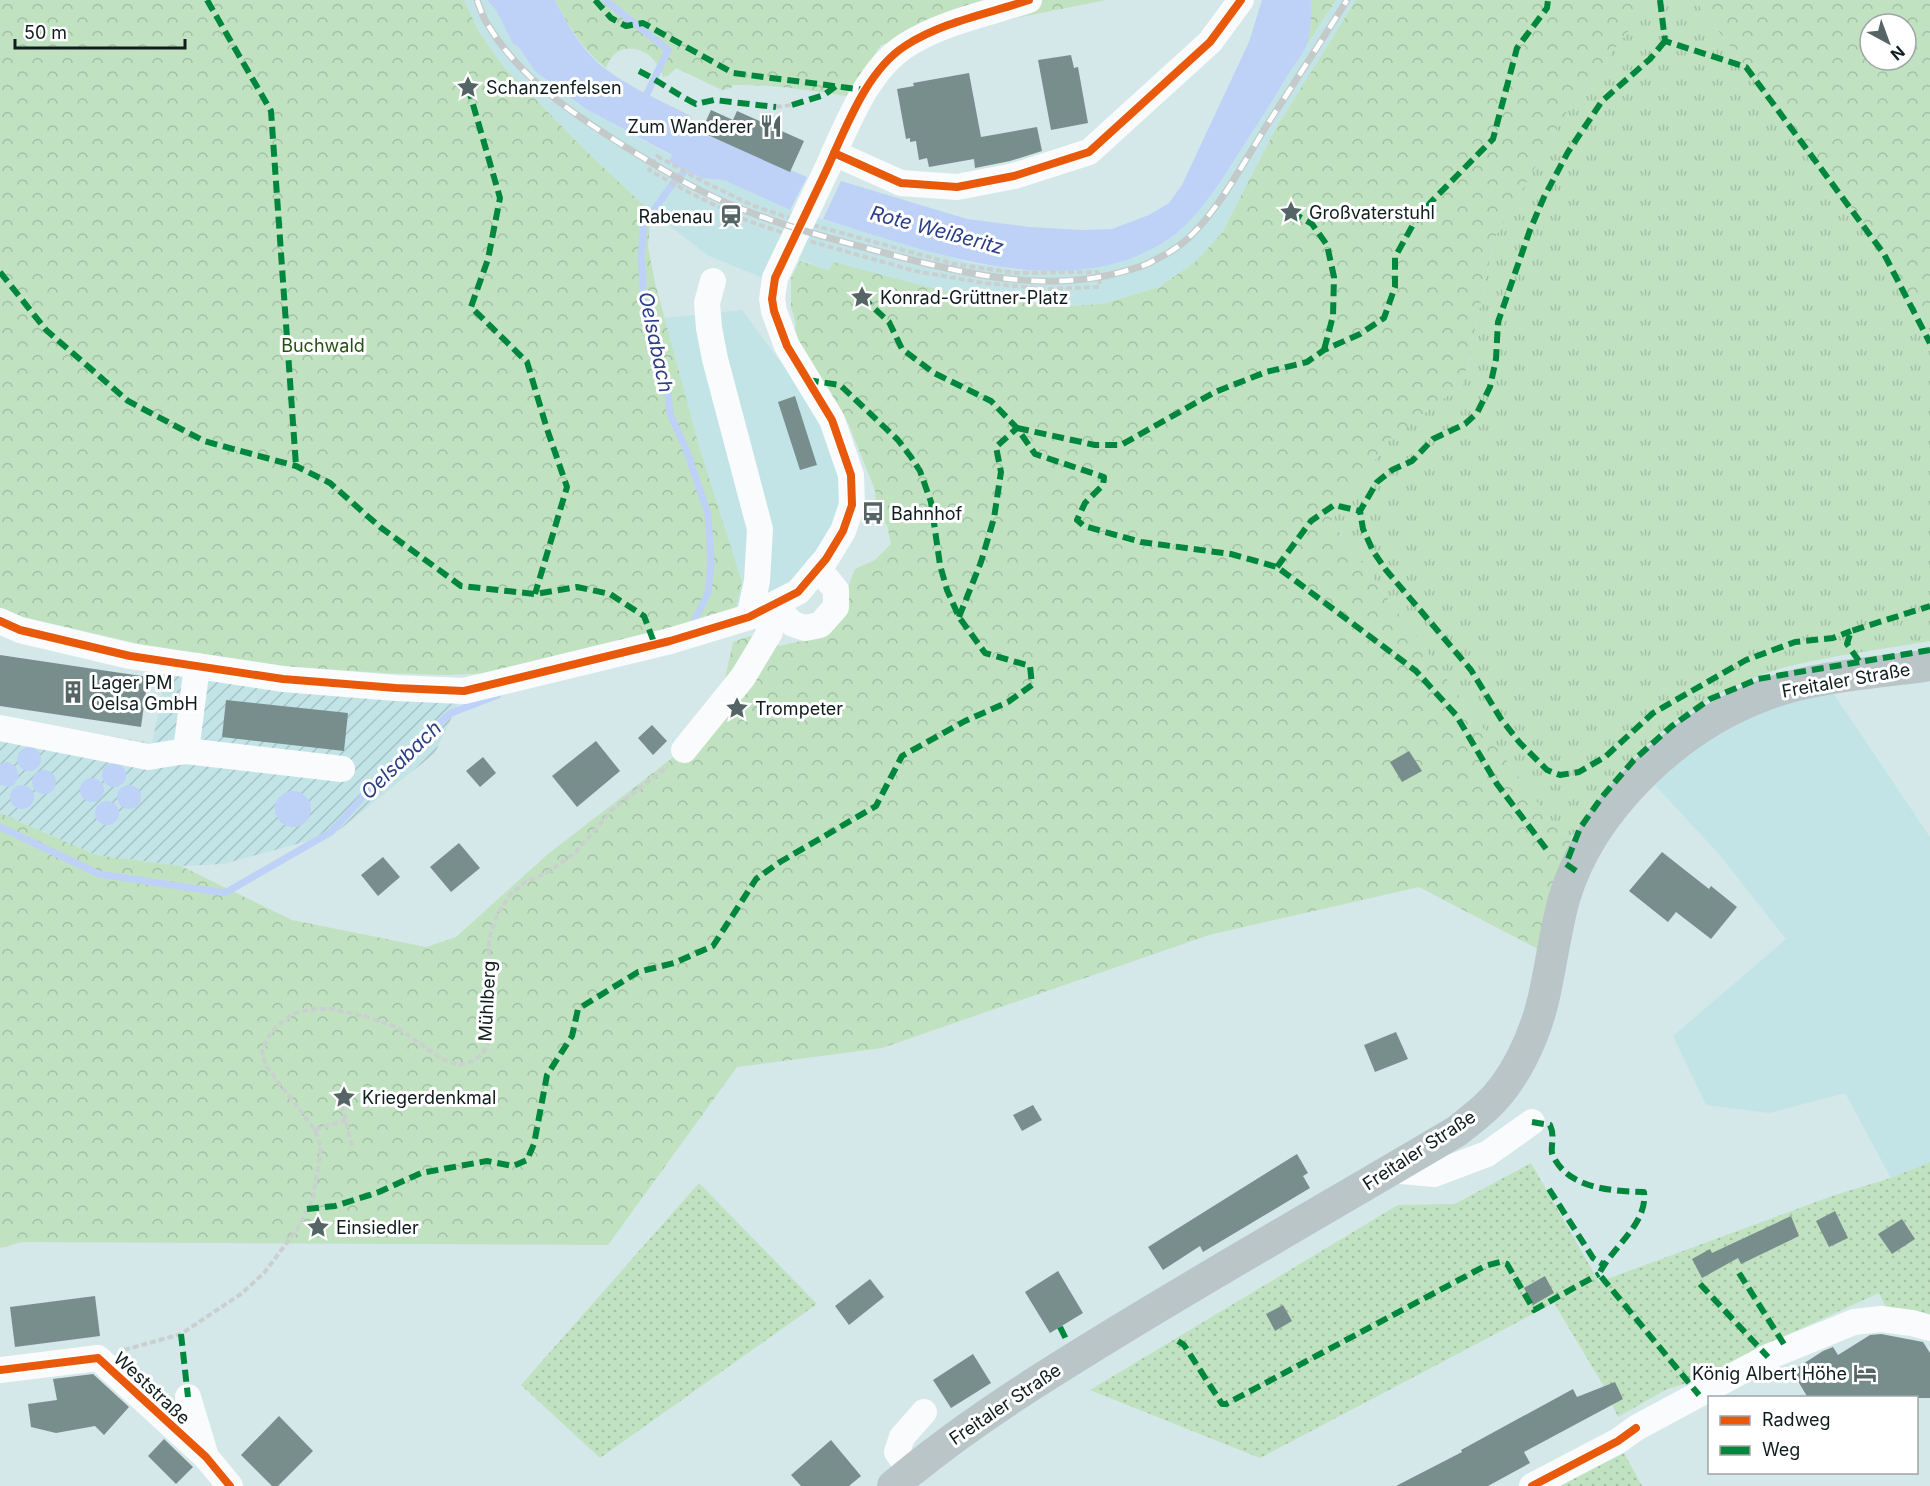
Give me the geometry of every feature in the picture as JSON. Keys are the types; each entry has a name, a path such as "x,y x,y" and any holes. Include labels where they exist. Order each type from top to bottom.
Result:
{"main road":[{"name":"Freitaler Straße","path":"902,1478 976,1421 1036,1381 1205,1278 1457,1131 1487,1106 1513,1073 1529,1043 1543,1003 1564,898 1594,832 1618,799 1677,744 1737,707 1766,694 1814,682 1930,665"}],"street":[{"path":"0,621 20,630 130,656 283,678 464,692 697,634 762,612 798,592 818,568 843,531 852,506 851,476 832,420 787,346 774,311 772,299 775,278 865,90 889,58 906,45 940,27 1029,0"},
{"path":"834,153 901,183 957,187 1014,176 1089,152 1210,42 1241,0"},
{"path":"684,750 743,677 770,632 762,612 757,581 760,529 711,338 707,303 713,281"},
{"path":"762,612 805,628 820,625 836,607 836,591 818,568"},
{"path":"186,751 197,666"},
{"path":"0,728 148,757 186,751 342,769"},
{"path":"1391,1170 1434,1174 1487,1154 1533,1122"},
{"path":"1533,1486 1768,1357 1854,1322 1881,1319 1930,1328"},
{"name":"Weststraße","path":"0,1370 98,1358 206,1458"},
{"path":"188,1397 206,1458 230,1486"},
{"path":"902,1478 897,1452 902,1437 924,1412"}],"path":[{"path":"776,106 792,105"},
{"path":"801,224 754,206 657,156 649,170 746,220 801,224 954,264 1016,273 1097,272 1100,278 1099,287 1046,289 984,283 915,271 801,224"},
{"path":"342,1105 352,1146"},
{"path":"315,1130 346,1120"}],"shaded area":[{"path":"464,0 487,0 496,10 513,44 518,46 535,71 586,109 672,156 670,162 702,178 724,180 790,210 970,263 1018,270 1056,270 1226,174 1336,0 1356,0 1276,128 1222,233 1194,263 1159,287 1102,304 1059,307 962,296 829,270 776,251 763,278 709,256 651,212 585,150 503,66 479,32"},
{"path":"742,310 805,395 820,424 839,470 839,501 832,528 821,550 784,589 728,620 742,582 699,446 664,318"},
{"path":"167,673 461,697 435,753 334,834 223,864 181,866 96,855 0,813 0,715 70,730 152,743"},
{"path":"1831,690 1930,837 1930,1162 1891,1178 1845,1093 1769,1113 1706,1105 1673,1036 1786,939 1718,853 1652,782 1683,754 1753,712"}],"green space":[{"name":"Buchwald","path":"0,0 464,0 479,32 503,66 585,150 651,212 648,247 655,283 699,446 742,582 736,606 728,620 488,673 447,675 291,667 144,645 23,617 0,609"},
{"path":"555,0 1106,0 881,45 847,96 762,85 733,85 731,88 722,90 676,68 668,76 663,77 653,59 636,49 619,51 611,58 606,68 583,46"},
{"path":"1312,0 1336,0 1307,45"},
{"path":"1356,0 1653,0 1572,103 1495,237 1463,384 1390,439 1331,521 1559,832 1572,836 1538,949 1419,887 1209,935 882,1048 737,1067 608,1245 22,1242 0,1248 0,813 96,855 181,866 292,920 426,947 456,937 548,854 676,755 721,697 733,642 750,636 780,646 818,637 847,590 855,569 875,560 891,544 887,525 877,513 875,490 849,425 790,338 796,325 791,307 791,278 800,261 829,270 833,262 962,296 1059,307 1102,304 1159,287 1194,263 1222,233 1276,128"},
{"path":"1653,0 1695,0 1876,240 1930,331 1930,641 1790,666 1768,672 1725,691 1684,716 1647,745 1615,778 1572,836 1559,832 1331,521 1390,439 1463,384 1495,237 1572,103"},
{"path":"1695,0 1930,0 1930,331 1876,240"},
{"path":"1930,1162 1930,1316 1887,1309 1879,1293 1780,1338 1694,1381 1667,1389 1618,1417 1603,1385 1554,1303 1260,1458 1090,1390 1398,1205 1455,1204 1531,1163 1599,1282"},
{"path":"699,1183 817,1304 600,1458 521,1385"},
{"path":"1624,1453 1642,1486 1558,1486"}],"water":[{"path":"487,0 555,0 579,41 606,70 642,92 691,116 694,130 807,177 790,210 724,180 702,178 669,162 672,155 586,109 535,71 518,46 513,44 496,10"},
{"name":"Rote Weißeritz","path":"1262,0 1312,0 1307,45 1230,167 1202,206 1170,238 1131,258 1088,269 1044,271 998,266 907,245 823,219 841,181 967,219 1029,227 1112,229 1149,215 1169,203 1182,185 1249,42"},
{"path":"29,747 38,750 41,759 38,768 29,771 20,768 17,759 20,750"},
{"path":"8,762 16,767 19,776 14,785 9,787 0,785 0,764"},
{"path":"114,763 123,766 126,775 123,784 114,787 105,784 102,775 105,766"},
{"path":"44,770 53,773 56,782 53,791 44,794 35,791 32,782 35,773"},
{"path":"92,778 101,781 104,790 101,799 92,802 83,799 80,790 83,781"},
{"path":"22,785 31,788 34,797 31,806 22,809 13,806 10,797 13,788"},
{"path":"129,785 138,788 141,797 138,806 129,809 120,806 117,797 120,788"},
{"path":"293,791 306,796 311,809 306,822 293,827 280,822 275,809 280,796"},
{"path":"107,801 116,804 119,813 116,822 107,825 98,822 95,813 98,804"}],"building":[{"path":"1071,55 1074,68 1078,67 1088,123 1051,130 1038,60"},
{"path":"969,73 981,137 1037,127 1042,151 1010,161 975,168 974,159 929,167 927,158 919,160 916,141 910,142 910,138 906,139 897,89 914,86 913,83"},
{"path":"711,110 733,120 737,111 804,141 790,172 701,132"},
{"path":"795,396 817,465 800,470 778,402"},
{"name":"Lager PM Oelsa GmbH","path":"0,655 148,677 141,727 0,706"},
{"path":"226,700 348,713 344,751 222,737"},
{"path":"652,725 667,741 653,755 638,738"},
{"path":"596,741 620,771 577,807 552,776"},
{"path":"1409,751 1422,771 1402,782 1390,762"},
{"path":"483,757 496,773 480,787 466,771"},
{"path":"459,843 480,868 451,892 430,867"},
{"path":"1662,852 1709,889 1711,886 1737,907 1711,939 1676,912 1668,922 1629,891"},
{"path":"383,857 400,877 378,896 361,875"},
{"path":"1396,1032 1408,1059 1375,1072 1364,1045"},
{"path":"1033,1105 1042,1120 1022,1131 1013,1115"},
{"path":"1297,1154 1308,1173 1303,1176 1310,1188 1203,1252 1200,1246 1163,1270 1148,1247"},
{"path":"1835,1211 1848,1238 1829,1247 1816,1221"},
{"path":"1791,1216 1799,1236 1741,1264 1738,1258 1702,1278 1692,1259 1710,1249 1712,1253"},
{"path":"1902,1219 1915,1239 1892,1254 1878,1234"},
{"path":"1058,1271 1083,1313 1050,1333 1025,1292"},
{"path":"1545,1276 1554,1293 1533,1305 1524,1288"},
{"path":"870,1279 884,1297 849,1325 835,1306"},
{"path":"95,1296 100,1336 15,1347 10,1307"},
{"path":"1283,1305 1292,1321 1275,1331 1266,1314"},
{"path":"1881,1334 1923,1342 1930,1353 1930,1398 1918,1398 1918,1396 1807,1396 1792,1371 1823,1351 1833,1347 1838,1355 1870,1335"},
{"path":"973,1354 991,1383 951,1408 933,1380"},
{"path":"93,1374 129,1407 104,1435 95,1426 56,1433 31,1427 28,1404 57,1400 53,1379"},
{"path":"1615,1382 1623,1399 1524,1452 1530,1463 1488,1486 1396,1486 1462,1452 1461,1450 1573,1389 1577,1397"},
{"path":"279,1416 313,1451 278,1486 272,1486 241,1455"},
{"path":"164,1439 193,1467 176,1484 148,1456"},
{"path":"831,1440 861,1476 849,1486 801,1486 791,1475"}],"waterway":[{"path":"605,0 668,50 643,102"},
{"name":"Oelsabach","path":"690,165 671,186 644,224 641,256 644,299 666,376 670,414 686,449 708,514 711,563 708,593 691,627"},
{"name":"Oelsabach","path":"0,827 99,874 225,893 331,832 400,756 451,713 498,695"}],"railway":[{"path":"477,0 486,22 502,46 536,82 555,98 595,128 674,176 713,196 781,223 908,259 989,276 1044,281 1071,281 1098,277 1142,266 1173,250 1193,234 1228,189 1347,0"}],"marked path":[{"path":"207,0 271,111 296,466"},
{"path":"595,0 611,18 626,26 643,23 733,73 865,90"},
{"path":"1017,428 1095,445 1121,445 1215,392 1266,372 1307,362 1324,350 1360,334 1384,318 1395,287 1395,257 1414,223 1431,202 1493,139 1517,48 1547,8 1548,0"},
{"path":"1660,0 1665,41 1746,67 1884,254 1930,343"},
{"path":"1665,41 1650,59 1602,101 1568,152 1544,197 1498,322 1496,359 1490,387 1477,413 1465,424 1433,439 1412,461 1392,470 1377,482 1360,511 1363,529 1373,551 1386,570 1471,670 1501,719 1520,743 1547,770 1560,775 1579,772 1605,757 1653,713 1746,660 1795,642 1833,638 1851,631"},
{"path":"639,71 696,104 714,100 776,107"},
{"path":"792,105 824,95 836,86"},
{"path":"468,87 500,198 488,259 471,307 527,362 567,487 535,594"},
{"path":"1291,212 1312,224 1327,245 1334,277 1333,316 1324,350"},
{"path":"0,272 46,330 128,401 204,441 296,466 330,483 380,527 461,586 535,594 577,587 610,594 644,616 655,645"},
{"path":"862,297 889,322 902,349 934,373 991,401 1017,428 1035,454 1104,477 1103,485 1085,503 1077,520 1084,526 1141,542 1231,554 1277,567 1416,671 1456,715 1497,784 1547,850"},
{"path":"307,1209 335,1206 379,1192 421,1173 487,1161 513,1166 527,1160 534,1144 547,1075 572,1036 578,1009 638,972 674,963 713,946 756,879 780,862 876,806 902,756 965,721 1008,702 1032,685 1030,666 985,653 959,617 947,590 940,565 931,502 920,471 911,457 898,440 840,385 808,380"},
{"path":"959,617 981,562 994,518 1001,472 996,447 1017,428"},
{"path":"1277,567 1311,521 1334,505 1360,511"},
{"path":"1859,661 1847,644 1851,631 1930,606"},
{"path":"1576,871 1566,864 1580,828 1602,797 1634,760 1672,726 1710,699 1758,679 1930,650"},
{"path":"1532,1122 1550,1125 1553,1156 1560,1167 1580,1182 1605,1189 1644,1192 1644,1204 1635,1225 1599,1274 1699,1395"},
{"path":"1549,1189 1593,1258 1604,1265"},
{"path":"1178,1341 1184,1345 1222,1404 1226,1404 1485,1266 1500,1262 1507,1264 1534,1310 1599,1274"},
{"path":"1739,1273 1787,1349"},
{"path":"1700,1284 1768,1357"},
{"path":"1060,1327 1066,1339"},
{"path":"181,1334 188,1397"}],"cycle path":[{"path":"0,621 20,630 130,656 283,679 464,691 670,641 749,617 798,592 826,559 843,531 852,505 851,475 832,420 787,346 774,311 772,299 775,278 849,120 879,70 891,57 919,38 965,19 1029,0"},
{"path":"834,153 901,183 957,187 1014,176 1089,152 1210,42 1241,0"},
{"path":"0,1370 98,1358 206,1457 230,1486"},
{"path":"1532,1486 1618,1441 1636,1428"}],"place":[{"name":"Schanzenfelsen","path":"468,87"},
{"name":"Zum Wanderer","path":"771,126"},
{"name":"Großvaterstuhl","path":"1291,212"},
{"name":"Rabenau","path":"731,216"},
{"name":"Konrad-Grüttner-Platz","path":"862,297"},
{"name":"Bahnhof","path":"873,513"},
{"name":"Lager PM Oelsa GmbH","path":"73,692"},
{"name":"Trompeter","path":"737,708"},
{"name":"Kriegerdenkmal","path":"344,1097"},
{"name":"Einsiedler","path":"318,1227"},
{"name":"König Albert Höhe","path":"1865,1373"}]}
